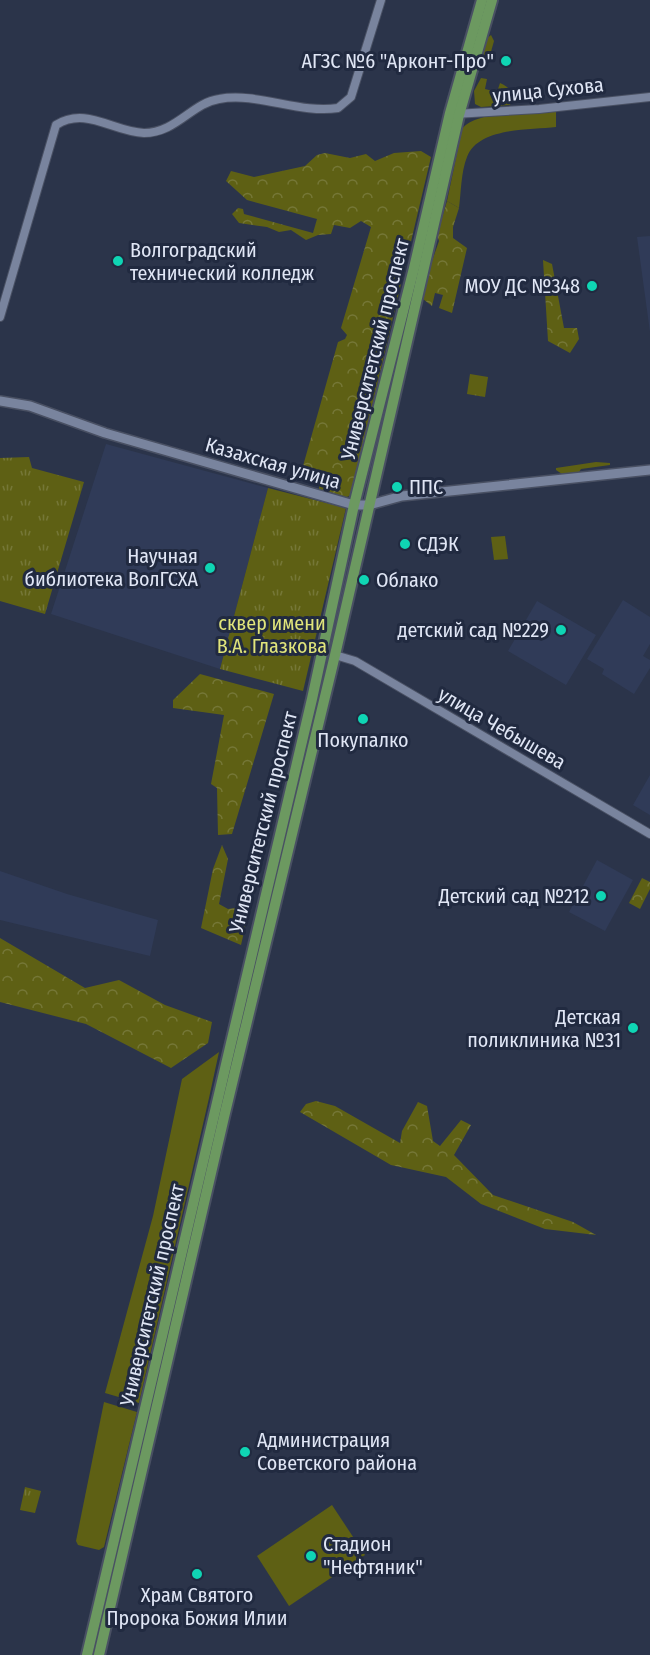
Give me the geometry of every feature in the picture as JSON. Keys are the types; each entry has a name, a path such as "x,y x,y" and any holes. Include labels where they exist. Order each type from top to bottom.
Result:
{"highway":[{"name":"Университетский проспект","path":"87,1655 284,816 354,505 482,0"},
{"name":"Университетский проспект","path":"99,1655 335,655 454,114 492,0"},
{"path":"284,816 289,822 296,818"}],"main road":[{"name":"Казахская улица","path":"0,400 30,405 105,434 354,505 369,506 402,496 650,470"}],"street":[{"path":"0,317 56,125 75,117 146,133 173,126 216,99 228,98 332,109 346,104 351,97 381,0"},
{"name":"улица Сухова","path":"454,114 650,97"},
{"name":"улица Чебышева","path":"335,655 355,661 650,834"}],"shaded area":[{"path":"650,236 650,332 637,237"},
{"path":"106,444 268,488 220,669 51,614"},
{"path":"623,600 650,617 650,644 643,656 650,660 650,668 634,694 602,674 604,669 587,659"},
{"name":"детский сад №229","path":"537,601 596,635 566,685 508,651"},
{"path":"650,775 650,815 633,805"},
{"name":"Детский сад №212","path":"597,860 633,880 605,931 569,912"},
{"path":"0,871 67,894 158,920 150,956 0,920"}],"green space":[{"path":"491,35 494,41 487,66 480,68 485,40"},
{"path":"481,78 487,79 485,89 497,92 500,83 511,91 510,105 481,107 475,104 474,91"},
{"path":"556,111 556,127 493,135 473,147 467,157 461,182 459,208 447,201 462,129 469,123 491,115"},
{"path":"421,151 431,157 351,495 343,499 319,493 319,483 305,479 301,473 338,342 345,339 347,335 341,328 371,227 361,221 350,228 334,225 331,234 318,235 306,240 291,230 279,232 267,227 239,223 232,214 238,208 243,209 244,214 313,233 317,219 247,200 226,181 231,171 254,177 305,166 317,155 325,153 350,158 366,154 375,161 394,153"},
{"path":"447,201 459,208 453,227 453,238 467,248 452,313 439,308 443,295 435,293 432,306 423,299 421,293 439,241 437,235"},
{"path":"543,260 552,264 564,328 577,328 579,339 570,353 548,341"},
{"path":"470,374 488,377 485,397 467,394"},
{"path":"29,457 32,468 84,482 45,614 0,601 0,458"},
{"path":"596,462 610,463 610,465 562,474 556,470 556,468"},
{"name":"сквер имени В.А. Глазкова","path":"268,488 346,508 303,691 220,669"},
{"path":"505,536 508,559 494,560 491,537"},
{"path":"200,674 274,694 232,834 218,835 217,788 211,784 224,715 173,708 173,700"},
{"path":"222,845 228,859 219,904 228,909 250,906 241,945 201,928 213,869"},
{"path":"642,878 650,882 650,889 640,909 629,903"},
{"path":"0,938 85,988 119,980 165,1005 212,1022 208,1043 171,1068 86,1024 0,1002"},
{"path":"219,1052 139,1403 105,1393 153,1216 182,1079"},
{"path":"316,1101 335,1106 400,1143 402,1131 418,1102 427,1106 433,1141 440,1146 461,1120 471,1125 454,1155 493,1195 573,1222 596,1235 545,1229 481,1204 446,1177 391,1165 300,1112 306,1104"},
{"path":"104,1402 137,1412 104,1547 99,1550 78,1545 76,1541"},
{"path":"25,1487 41,1491 35,1513 20,1510"},
{"name":"Стадион \"Нефтяник\"","path":"332,1505 365,1555 289,1606 257,1556"}],"place":[{"name":"АГЗС №6 \"Арконт-Про\"","path":"506,61"},
{"name":"Волгоградский технический колледж","path":"118,261"},
{"name":"МОУ ДС №348","path":"592,286"},
{"name":"ППС","path":"397,487"},
{"name":"СДЭК","path":"405,544"},
{"name":"Научная библиотека ВолГСХА","path":"210,568"},
{"name":"Облако","path":"364,580"},
{"name":"детский сад №229","path":"561,630"},
{"name":"Покупалко","path":"363,719"},
{"name":"Детский сад №212","path":"601,896"},
{"name":"Детская поликлиника №31","path":"633,1028"},
{"name":"Администрация Советского района","path":"245,1452"},
{"name":"Стадион \"Нефтяник\"","path":"311,1556"},
{"name":"Храм Святого Пророка Божия Илии","path":"197,1574"}]}
